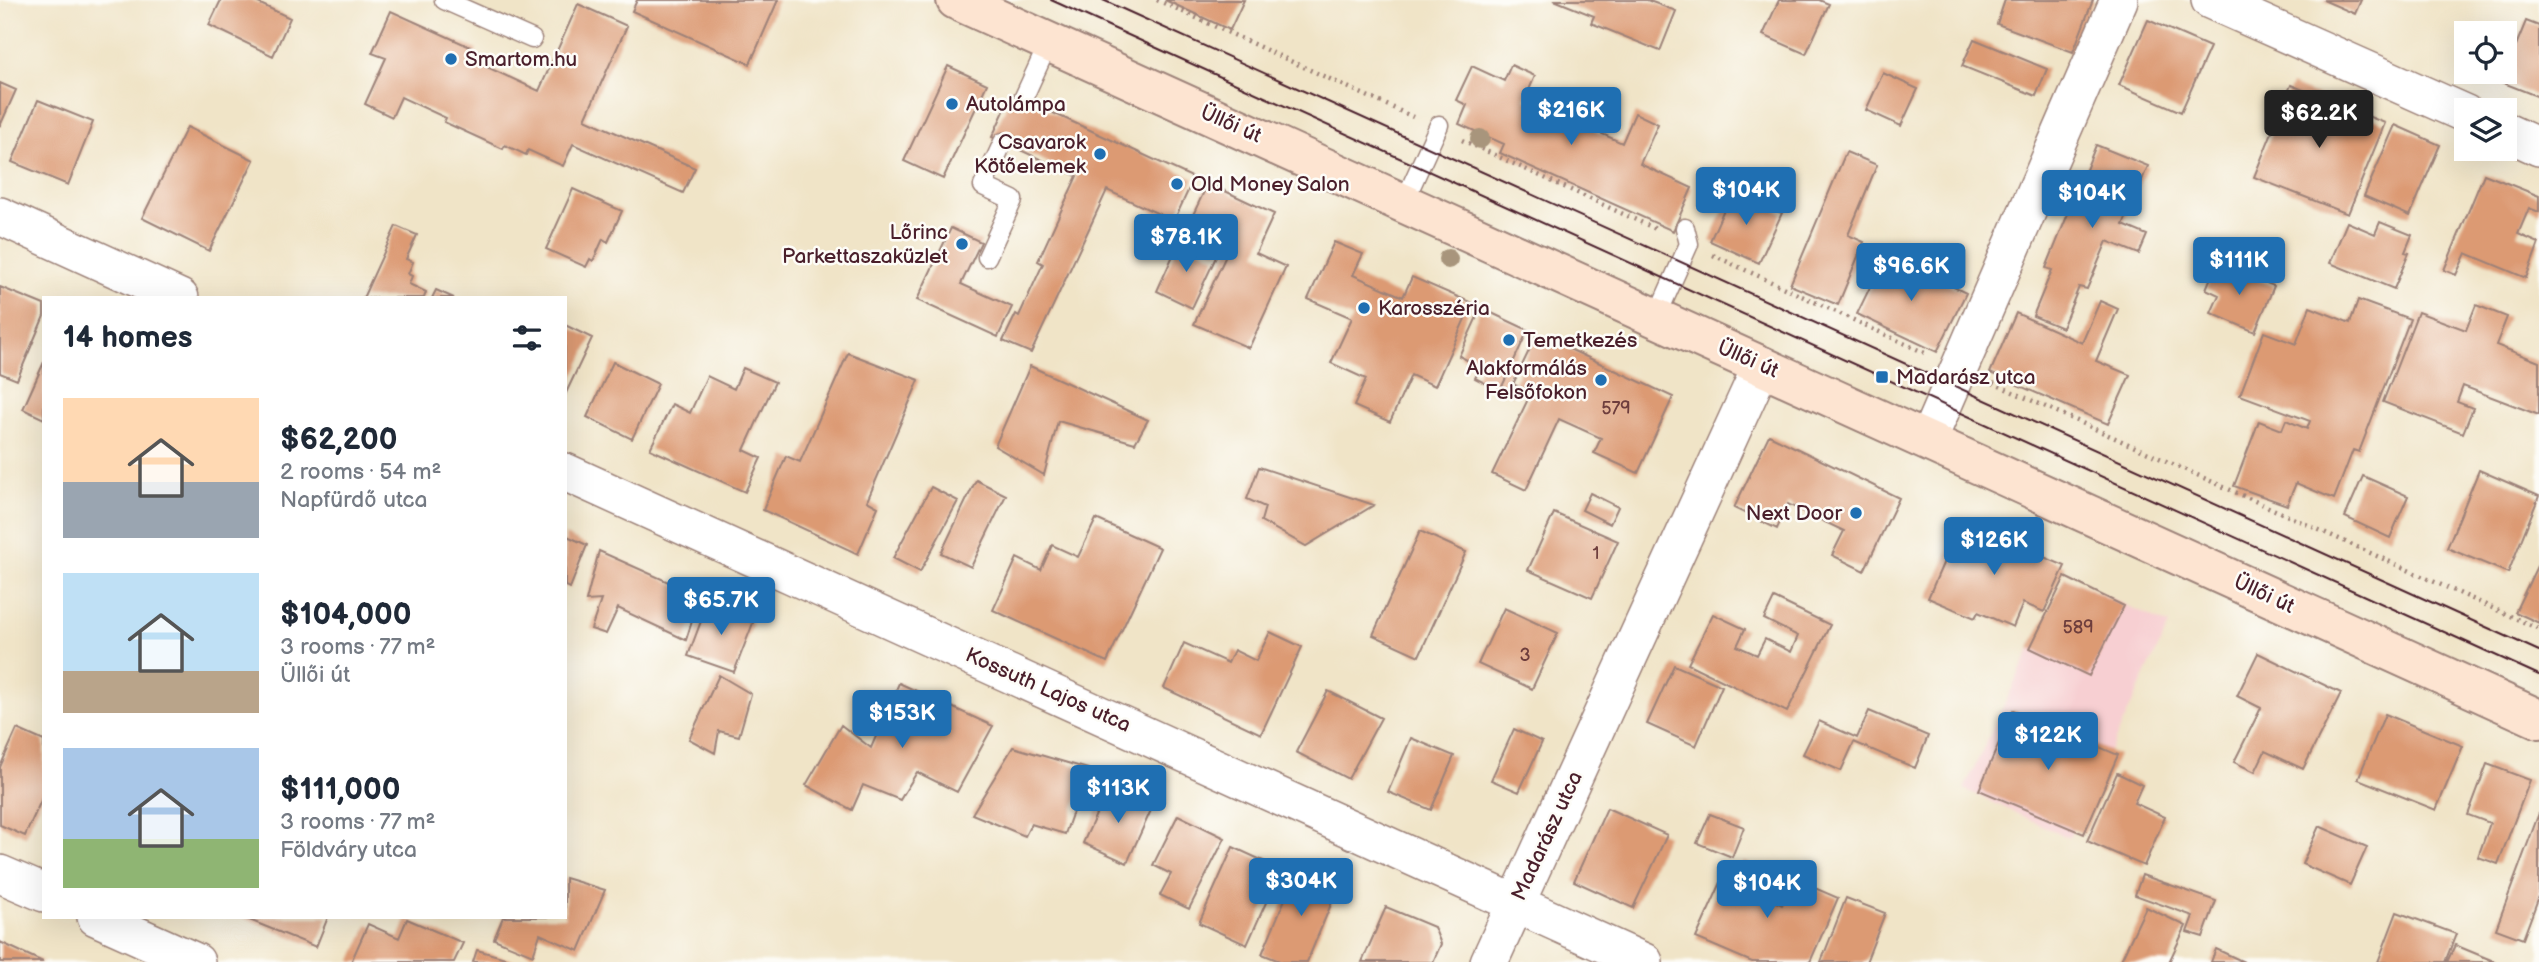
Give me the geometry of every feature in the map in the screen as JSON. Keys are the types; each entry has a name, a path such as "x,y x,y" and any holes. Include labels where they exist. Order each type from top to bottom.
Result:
{"main road":[{"name":"Üllői út","path":"956,0 1012,12 1049,42 2539,719"}],"street":[{"path":"1928,440 2119,0"},
{"path":"2210,0 2454,109"},
{"path":"2517,137 2539,147"},
{"path":"0,216 176,296"},
{"name":"Madarász utca","path":"1489,962 1762,365"},
{"name":"Kossuth Lajos utca","path":"567,473 1644,962"},
{"path":"0,874 42,892"},
{"path":"100,919 196,962"}],"lane":[{"path":"444,0 532,39"},
{"path":"1023,99 1049,42"},
{"path":"1404,202 1439,127"},
{"path":"987,257 1013,200 983,186 1003,142"},
{"path":"1656,318 1692,236"}],"path":[{"path":"1157,0 1439,127 1692,236 1926,353"},
{"path":"1960,368 2539,629"}],"shaded area":[{"path":"2065,577 2169,625 2069,838 1964,789"}],"building":[{"path":"221,0 252,0 290,18 273,56 209,25"},
{"path":"637,0 778,0 750,64 632,11"},
{"path":"1165,0 1244,0 1230,30"},
{"path":"1554,0 1647,0 1676,11 1660,51 1591,23 1594,16"},
{"path":"1779,0 1819,0 1829,4 1806,54 1763,35"},
{"path":"2005,0 2093,0 2073,52 1997,24"},
{"path":"2323,0 2361,0 2355,14"},
{"path":"578,4 627,26 585,119 695,168 683,193 573,144 563,166 528,150 526,155 505,145 503,149 444,122 446,118 401,97 392,117 365,104 386,58 372,53 391,11 477,50 472,60 539,91"},
{"path":"2148,20 2210,47 2181,112 2119,85"},
{"path":"2526,21 2539,26 2539,97 2506,84 2517,84 2517,43"},
{"path":"1974,39 2047,69 2036,96 1962,66"},
{"path":"1511,65 1535,76 1525,99 1622,143 1635,113 1658,124 1640,164 1692,188 1673,231 1500,153 1504,144 1459,124 1467,105 1456,100 1472,66 1504,81"},
{"path":"948,66 987,84 943,179 904,161"},
{"path":"1883,73 1918,89 1901,126 1866,110"},
{"path":"0,83 16,90 0,126"},
{"path":"2291,85 2385,123 2348,214 2254,177"},
{"path":"1012,94 1194,178 1174,221 1107,190 1031,353 1003,341 1016,314 1019,316 1043,264 1038,261 1077,176 992,137"},
{"path":"38,100 93,122 68,185 12,162"},
{"path":"2395,125 2440,145 2410,216 2364,196"},
{"path":"187,127 254,160 209,251 142,218"},
{"path":"2096,145 2148,166 2123,225 2147,235 2139,254 2107,241 2087,289 2079,287 2062,328 2033,316 2052,270 2046,268"},
{"path":"1846,152 1877,165 1848,235 1864,242 1838,305 1790,285"},
{"path":"2484,174 2539,196 2539,212 2529,208 2518,234 2539,243 2526,278 2466,253 2456,275 2444,270"},
{"path":"1208,183 1274,214 1256,253 1286,267 1249,348 1194,324 1230,247 1222,243 1218,251 1183,236"},
{"path":"573,189 622,211 608,242 603,239 593,261 590,259 586,267 546,249"},
{"path":"1732,191 1782,213 1759,263 1710,241"},
{"path":"2347,222 2375,234 2380,222 2412,235 2405,252 2409,253 2394,289 2330,263"},
{"path":"396,226 417,235 406,259 413,262 408,274 412,276 409,284 426,292 425,296 364,296"},
{"path":"951,228 981,242 961,284 1012,307 998,337 917,300"},
{"path":"1180,240 1216,257 1192,308 1157,291"},
{"path":"1334,242 1363,254 1353,275 1403,297 1412,277 1472,303 1435,386 1411,375 1390,422 1354,406 1366,379 1331,363 1352,318 1308,299"},
{"path":"1886,254 1966,293 1937,352 1857,314"},
{"path":"2217,263 2274,286 2255,332 2211,313 2219,295 2206,289"},
{"path":"0,287 42,304 42,321 17,380 0,373"},
{"path":"436,290 450,296 433,296"},
{"path":"2358,300 2410,319 2359,452 2353,450 2334,499 2296,483 2287,505 2234,486 2259,421 2282,430 2286,420 2307,429 2310,421 2240,395 2264,332 2296,344 2310,307 2350,323"},
{"path":"2100,301 2118,309 2096,361 2130,375 2108,424 1990,373 2016,313 2082,343"},
{"path":"2476,305 2507,317 2496,345 2539,362 2539,415 2463,386 2457,402 2473,408 2463,433 2383,402 2418,312 2466,330"},
{"path":"1481,308 1528,330 1500,391 1475,378 1481,367 1459,356"},
{"path":"567,326 592,338 567,391"},
{"path":"1537,334 1673,397 1638,473 1594,453 1601,438 1559,419 1526,490 1492,474 1531,393 1513,384"},
{"path":"848,353 919,380 867,501 878,507 858,554 763,510 786,456 800,462"},
{"path":"613,362 658,384 632,439 587,417"},
{"path":"42,366 42,418 23,409"},
{"path":"1030,366 1148,420 1135,443 1058,421 1044,475 995,446"},
{"path":"743,368 775,382 744,450 761,458 745,492 650,449 672,404 690,413 707,376 734,389"},
{"path":"1769,435 1899,498 1864,571 1832,555 1844,531 1788,504 1777,529 1734,508"},
{"path":"1259,467 1374,505 1306,546 1261,521 1265,507 1247,499"},
{"path":"2479,470 2539,496 2508,573 2447,548"},
{"path":"2363,476 2408,496 2390,538 2345,517"},
{"path":"976,480 1006,495 971,567 941,553"},
{"path":"931,487 958,501 920,572 893,558"},
{"path":"1590,493 1618,507 1610,524 1582,510"},
{"path":"1554,513 1618,541 1592,598 1528,570"},
{"path":"1096,519 1160,548 1107,662 993,610 1017,558 1041,570 1052,545 1078,557"},
{"path":"1961,522 2065,566 2044,612 2023,603 2013,627 1978,612 1975,618 1928,598"},
{"path":"1420,531 1466,552 1419,656 1373,635"},
{"path":"567,536 587,545 570,588 567,587"},
{"path":"599,551 700,596 686,640 618,608 606,634 591,629 601,600 586,601"},
{"path":"2539,562 2539,623 2515,612"},
{"path":"2065,577 2124,606 2089,676 2030,648"},
{"path":"1774,598 1830,625 1787,712 1688,664 1713,614 1745,629 1737,646 1757,655 1765,639 1791,652 1798,636 1764,619"},
{"path":"709,600 753,623 734,672 688,656"},
{"path":"1504,608 1558,633 1532,689 1478,664"},
{"path":"1270,632 1302,647 1261,734 1164,688 1184,643 1228,663 1234,650 1256,661"},
{"path":"2258,653 2341,693 2303,769 2265,751 2255,772 2234,762 2261,708 2237,696"},
{"path":"1674,665 1722,686 1696,746 1647,724"},
{"path":"719,675 751,694 739,736 719,731 715,753 689,739"},
{"path":"899,683 993,726 957,792 917,772 900,800 863,785 852,810 806,785 841,725 871,748"},
{"path":"1328,691 1381,718 1348,779 1296,752"},
{"path":"2013,710 2118,755 2084,834 1979,790"},
{"path":"1869,711 1928,736 1915,768 1854,742 1841,771 1803,754 1819,721 1857,738"},
{"path":"2385,714 2463,746 2436,810 2358,779"},
{"path":"17,729 42,740 42,798 25,836 0,825 0,767"},
{"path":"1514,729 1542,742 1519,792 1491,780"},
{"path":"1411,738 1454,756 1431,810 1388,792"},
{"path":"1013,747 1088,769 1065,834 1031,824 1025,836 972,814"},
{"path":"2487,764 2530,780 2498,864 2478,857 2490,823 2468,815"},
{"path":"2117,773 2142,785 2134,803 2165,817 2144,866 2087,841"},
{"path":"1108,788 1152,808 1127,863 1083,843"},
{"path":"1607,808 1667,835 1633,908 1574,881"},
{"path":"2539,813 2539,896 2523,939 2496,929"},
{"path":"1710,814 1744,827 1732,857 1697,843"},
{"path":"1178,815 1225,838 1189,909 1160,895 1171,874 1153,865"},
{"path":"2319,826 2367,847 2350,885 2302,864"},
{"path":"1233,847 1281,869 1247,945 1199,923"},
{"path":"1744,862 1771,874 1762,896 1782,905 1794,879 1838,898 1810,962 1752,962 1696,938 1722,880 1733,885"},
{"path":"1298,868 1339,885 1307,962 1282,962 1262,954"},
{"path":"2142,875 2216,901 2203,937 2187,932 2193,916 2135,895"},
{"path":"567,879 605,890 579,951 540,934 533,955 494,939 502,919 567,919"},
{"path":"1846,898 1885,913 1866,962 1821,962"},
{"path":"1386,907 1434,927 1441,944 1433,962 1362,962"},
{"path":"2146,907 2186,926 2169,962 2120,962"},
{"path":"2397,912 2456,934 2445,962 2378,962"},
{"path":"247,919 327,919 316,947"},
{"path":"407,919 463,943 454,962 351,962 368,924 399,938"},
{"path":"0,942 43,962 0,962"},
{"path":"2455,945 2496,962 2447,962"},
{"path":"2216,949 2244,962 2211,962"},
{"path":"477,950 516,961 516,962 473,962"}],"tram line":[{"path":"1051,0 2539,675"},
{"path":"1103,0 2539,651"}],"place":[{"name":"Smartom.hu","path":"451,59"},
{"name":"Autolámpa","path":"952,104"},
{"name":"Csavarok Kötőelemek","path":"1100,154"},
{"name":"Old Money Salon","path":"1177,184"},
{"name":"Lőrinc Parkettaszaküzlet","path":"962,244"},
{"name":"Karosszéria","path":"1364,308"},
{"name":"Temetkezés","path":"1509,340"},
{"name":"Madarász utca","path":"1882,377"},
{"name":"Alakformálás Felsőfokon","path":"1601,380"},
{"name":"Next Door","path":"1856,513"}]}
